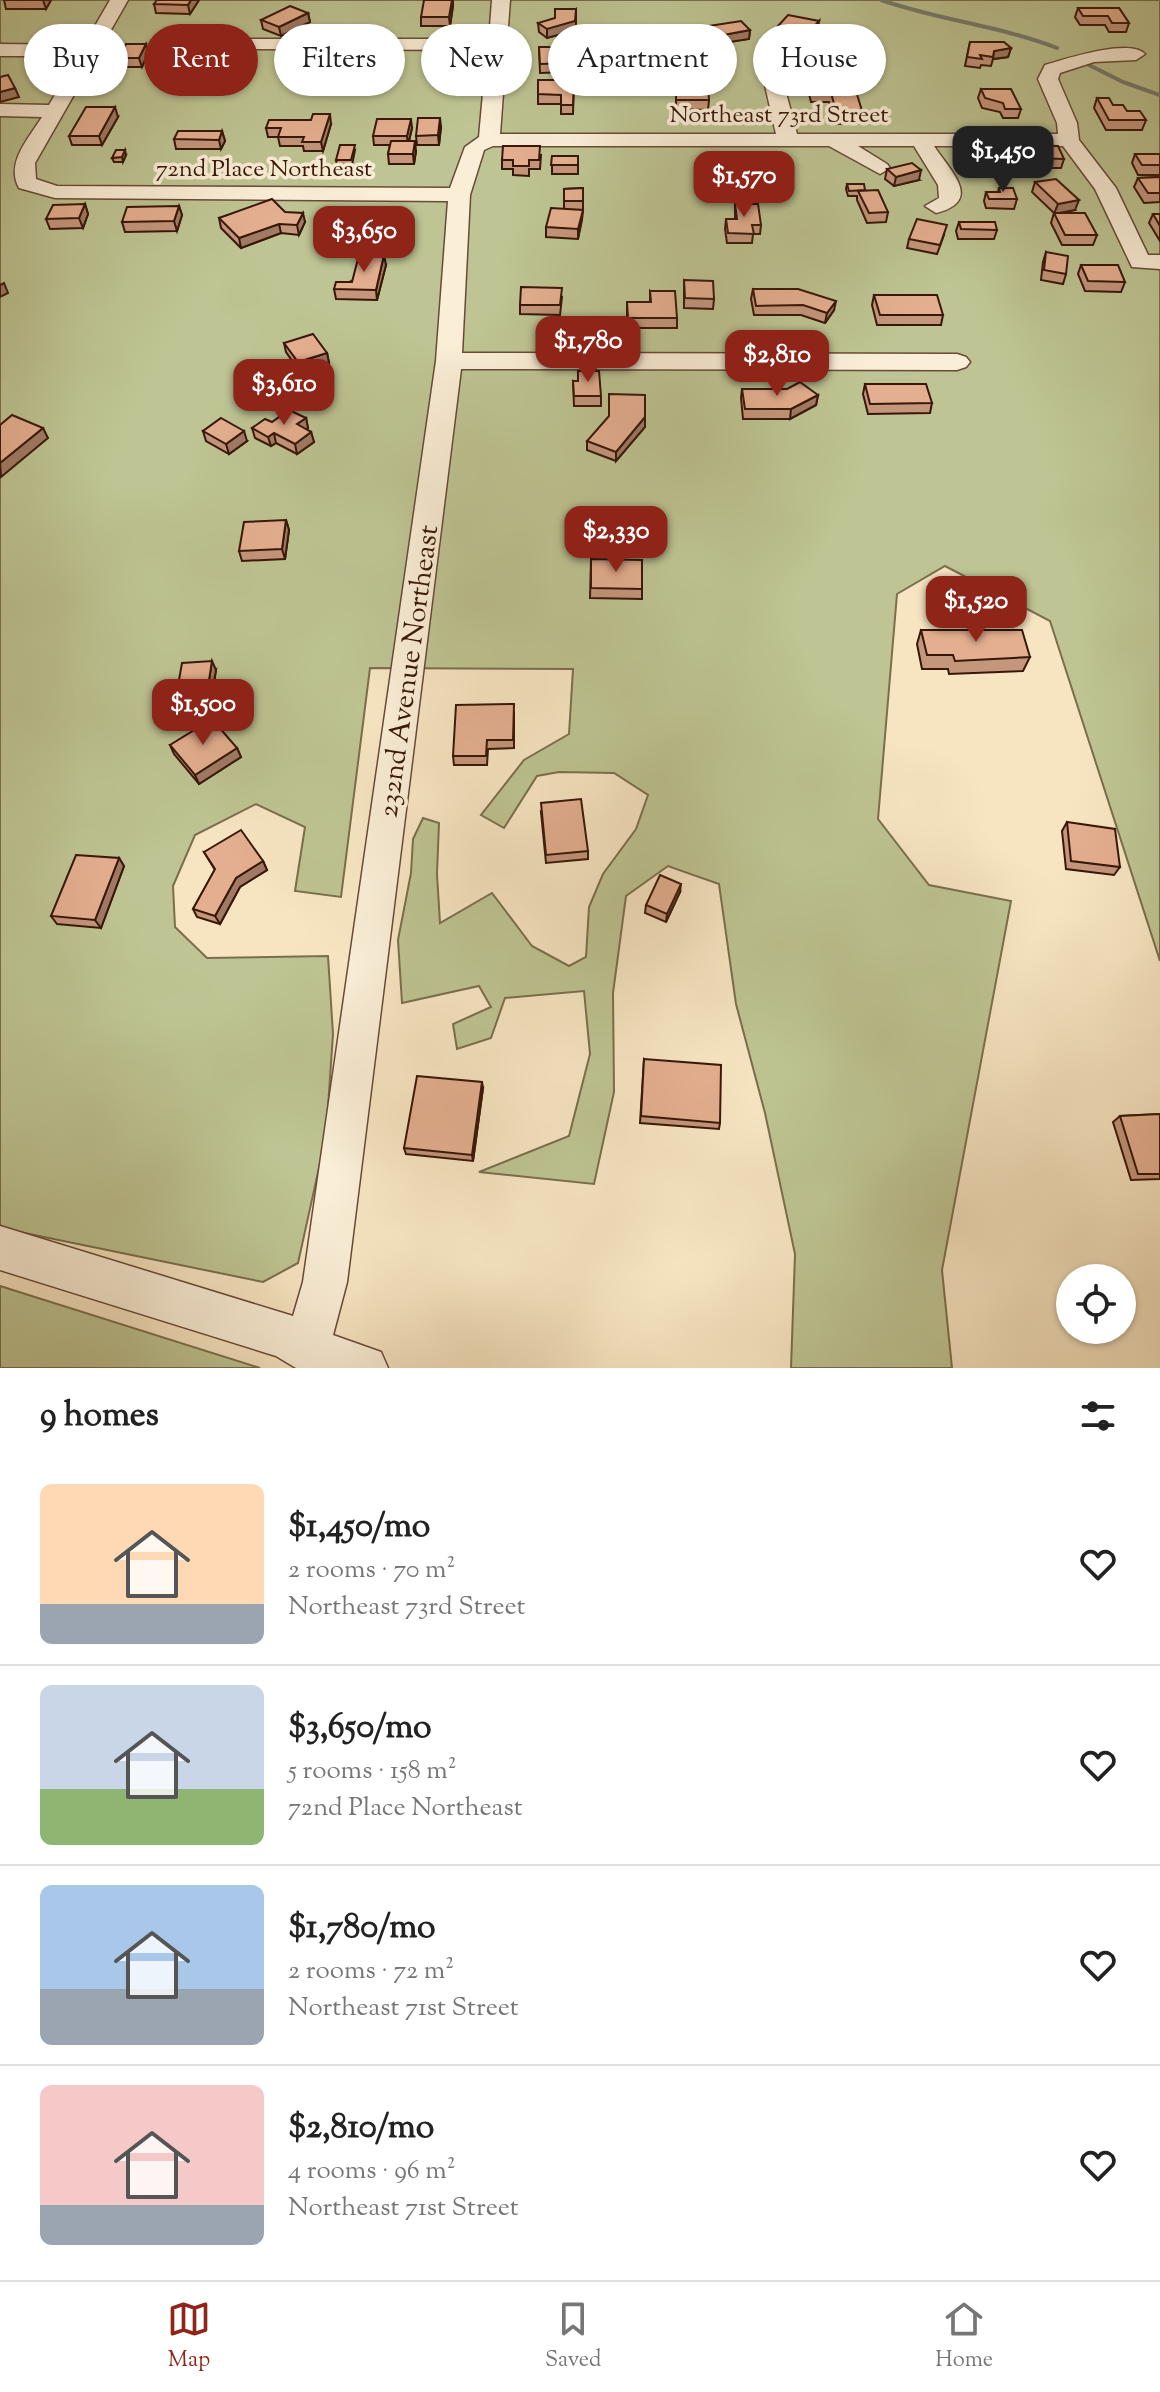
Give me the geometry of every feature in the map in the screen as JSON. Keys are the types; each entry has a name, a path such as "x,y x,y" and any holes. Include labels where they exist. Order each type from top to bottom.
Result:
{"street":[{"path":"105,24 119,0"},
{"path":"499,24 501,0"},
{"path":"258,44 421,45"},
{"path":"0,50 24,50"},
{"path":"1136,54 1092,57 1052,69 1048,79 1067,123 1069,140 1105,188 1145,260"},
{"path":"0,110 55,111 64,96"},
{"path":"489,140 493,96"},
{"path":"777,96 788,140"},
{"name":"72nd Place Northeast","path":"55,111 25,163 23,172 27,183 39,189 68,193 459,195"},
{"name":"Northeast 73rd Street","path":"489,140 1069,140"},
{"name":"232nd Avenue Northeast","path":"306,1349 325,1282 449,361 459,195 475,147 489,140"},
{"path":"834,140 880,168"},
{"path":"920,140 949,185 950,201 936,206"},
{"path":"449,361 957,362"},
{"path":"0,1248 288,1337 306,1349 365,1368"}],"green space":[{"path":"0,0 1160,0 1160,961 1050,621 945,566 897,594 878,819 929,885 1011,901 942,1270 952,1368 791,1368 795,1254 765,1113 736,1004 719,884 668,866 626,896 613,993 614,1092 594,1184 479,1172 569,1136 590,1054 584,991 505,998 491,1038 457,1049 453,1024 491,1007 479,986 402,1003 398,940 411,873 413,839 423,818 439,823 437,874 440,923 492,893 532,946 569,966 586,957 589,907 603,874 636,829 648,795 614,773 559,772 537,776 504,828 481,815 524,760 569,734 573,669 370,668 341,897 295,891 305,827 256,804 195,835 173,886 175,927 207,958 328,956 333,1034 326,1136 298,1263 263,1282 0,1228"},
{"path":"0,1286 260,1368 0,1368"}],"building":[{"path":"157,0 191,0 188,5 154,4"},
{"path":"424,0 452,0 449,17 421,17"},
{"path":"290,6 308,13 285,24 274,25 261,20"},
{"path":"1078,8 1119,8 1129,23 1112,23 1108,16 1083,16"},
{"path":"555,9 576,9 575,21 548,24 547,29 538,23 555,18"},
{"path":"788,15 819,21 816,24 780,24"},
{"path":"741,21 750,30 737,32 737,24 722,24"},
{"path":"970,42 1004,42 1011,48 994,51 993,57 967,57"},
{"path":"128,44 144,44 139,58 128,58"},
{"path":"539,47 548,47 548,64 540,64"},
{"path":"8,75 15,88 0,92 0,77"},
{"path":"538,80 548,80 548,94 538,94"},
{"path":"981,89 1011,89 1021,109 1005,109 1003,103 985,98"},
{"path":"561,96 573,96 573,105 561,105"},
{"path":"676,96 709,96 709,100 676,100"},
{"path":"832,96 857,96 863,114 837,114"},
{"path":"1097,98 1109,98 1113,105 1123,105 1127,111 1140,111 1146,120 1109,120"},
{"path":"86,107 115,107 99,136 69,136"},
{"path":"313,114 330,114 321,142 302,142 304,137 278,137 281,128 266,128 269,120 311,120"},
{"path":"418,118 440,118 438,135 416,136"},
{"path":"377,119 411,119 407,136 373,136"},
{"path":"178,131 222,131 219,140 174,139"},
{"path":"391,141 415,141 413,154 388,154"},
{"path":"340,145 355,145 351,160 336,160"},
{"path":"1026,145 1058,146 1064,159 1031,158"},
{"path":"503,146 540,146 539,160 529,160 529,166 513,166 513,160 502,160"},
{"path":"979,149 998,150 999,158 981,155"},
{"path":"116,150 125,150 122,157 112,158"},
{"path":"1135,154 1160,154 1160,165 1142,165"},
{"path":"552,156 578,156 578,165 551,165"},
{"path":"744,163 764,163 767,182 746,182"},
{"path":"912,163 921,170 896,177 887,169"},
{"path":"1160,177 1160,193 1148,193 1138,178"},
{"path":"1056,179 1079,200 1058,204 1035,182"},
{"path":"847,184 864,184 865,190 849,191"},
{"path":"583,188 583,201 564,201 564,189"},
{"path":"999,188 1013,188 1017,199 989,199 986,192 1000,192"},
{"path":"878,190 888,212 869,213 858,191"},
{"path":"272,199 285,212 303,213 297,225 279,224 239,238 219,218"},
{"path":"85,204 79,218 46,219 53,205"},
{"path":"735,204 758,204 761,225 752,225 754,234 728,233 726,219 737,219"},
{"path":"179,206 174,221 122,222 127,207"},
{"path":"551,208 583,210 578,229 546,227"},
{"path":"1054,213 1085,213 1097,235 1065,235"},
{"path":"1153,214 1160,214 1160,226"},
{"path":"917,219 947,225 940,245 909,239"},
{"path":"959,222 995,222 997,230 961,229"},
{"path":"1046,252 1068,256 1066,274 1044,270"},
{"path":"359,255 384,255 376,290 334,289 336,282 352,282"},
{"path":"1081,265 1118,265 1125,282 1088,281"},
{"path":"684,280 713,281 714,299 685,298"},
{"path":"521,287 562,288 560,305 520,305"},
{"path":"753,289 798,289 836,301 827,313 803,305 756,306"},
{"path":"650,291 675,291 677,318 628,318 627,302 651,302"},
{"path":"874,295 937,295 943,315 880,315"},
{"path":"313,334 327,353 298,362 284,343"},
{"path":"578,371 599,371 601,396 574,396 573,381 578,381"},
{"path":"800,382 818,395 791,409 745,409 742,389 787,389"},
{"path":"865,384 926,384 932,403 870,404"},
{"path":"609,394 645,395 645,417 616,452 587,441 609,416"},
{"path":"289,410 306,418 297,424 311,432 295,444 274,433 268,437 252,428 265,419 272,422"},
{"path":"12,415 43,428 0,463 0,425"},
{"path":"221,418 244,431 226,444 203,431"},
{"path":"616,512 629,533 604,540 591,519"},
{"path":"286,520 282,549 239,551 244,522"},
{"path":"591,559 642,560 642,589 591,588"},
{"path":"921,630 1022,630 1030,657 955,661 953,655 927,655"},
{"path":"212,661 204,712 173,714 182,663"},
{"path":"514,704 513,740 487,740 486,756 453,756 456,705"},
{"path":"212,719 237,748 195,775 170,745"},
{"path":"581,799 588,851 546,855 541,803"},
{"path":"1067,822 1115,829 1120,867 1071,861"},
{"path":"241,830 263,861 236,878 215,916 193,909 215,869 204,852"},
{"path":"76,855 119,858 95,920 51,916"},
{"path":"660,875 681,884 667,914 646,905"},
{"path":"644,1059 721,1065 720,1123 641,1116"},
{"path":"417,1076 482,1082 472,1155 404,1148"},
{"path":"1160,1114 1160,1174 1138,1174 1120,1116"}],"waterway":[{"path":"881,0 1057,48"},
{"path":"1085,63 1123,82 1160,95"}]}
